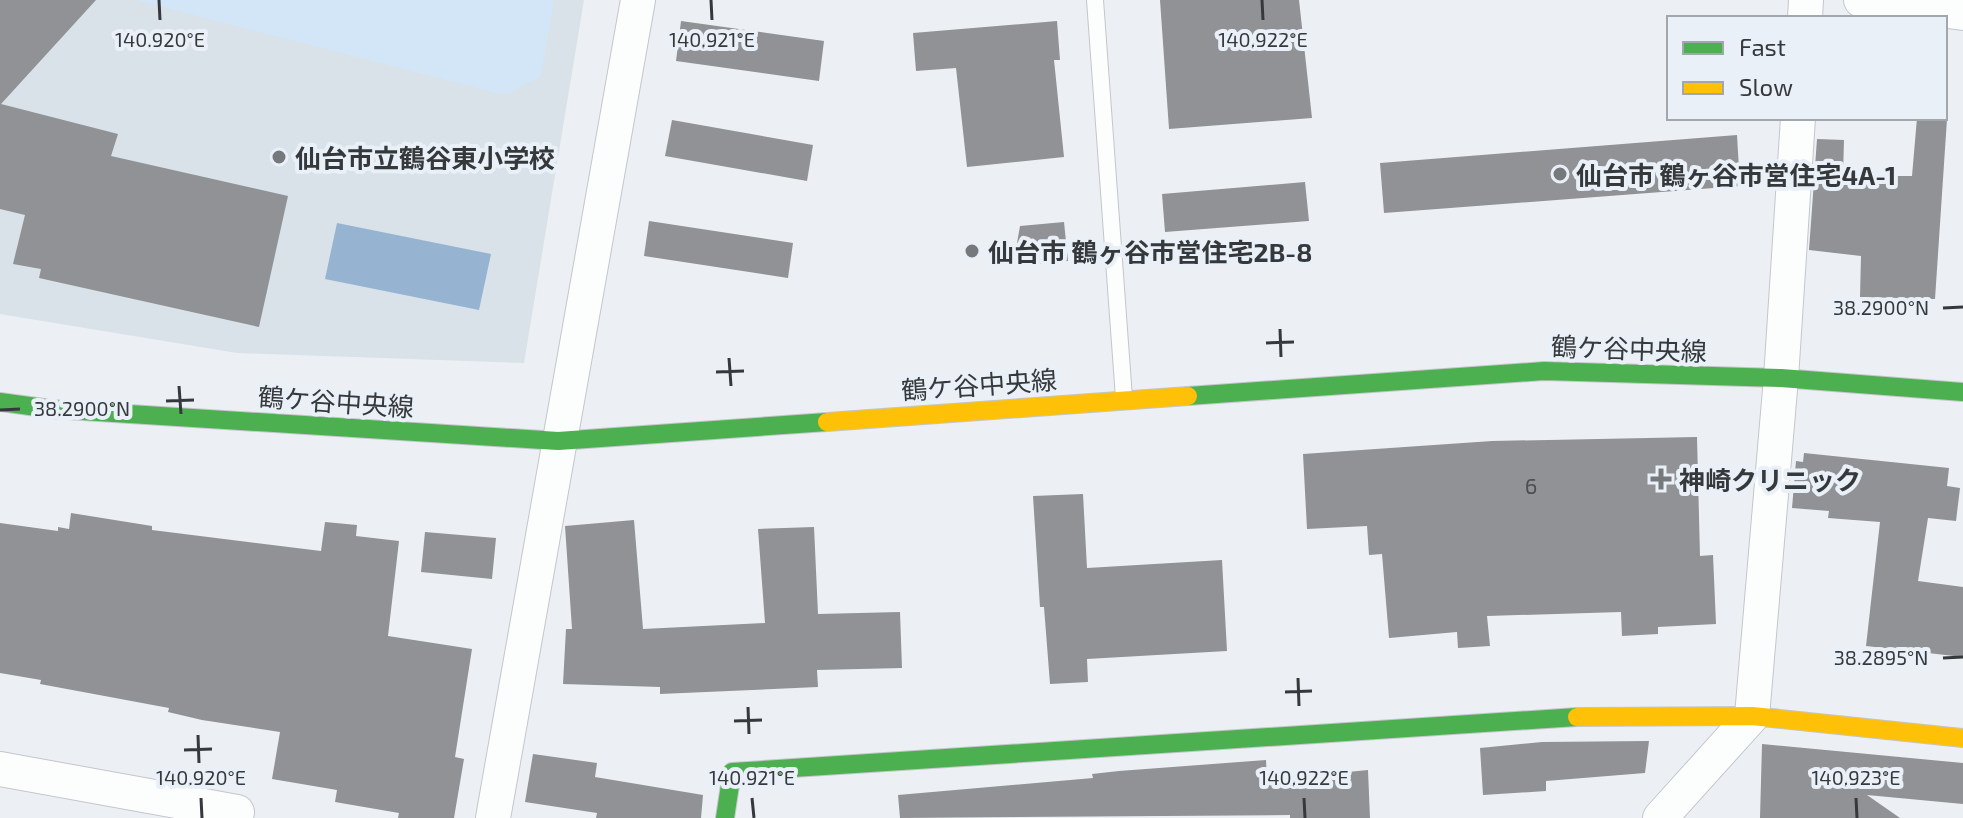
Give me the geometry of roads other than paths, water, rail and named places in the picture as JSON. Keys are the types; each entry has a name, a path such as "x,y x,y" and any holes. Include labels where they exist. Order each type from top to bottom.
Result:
{"street":[{"path":"493,818 638,0"},
{"path":"1861,0 1963,13"},
{"path":"1660,818 1752,716 1781,378 1798,120"},
{"name":"鶴ケ谷中央線","path":"0,402 51,409 558,441 1544,371 1781,378 1963,392"},
{"path":"725,818 732,772 1535,717 1752,716 1963,738"},
{"path":"0,771 237,812 236,818"}],"lane":[{"path":"1095,0 1124,400"}],"place":[{"name":"仙台市立鶴谷東小学校","path":"279,157"},
{"name":"仙台市 鶴ヶ谷市営住宅4A-1","path":"1560,174"},
{"name":"仙台市 鶴ヶ谷市営住宅2B-8","path":"972,251"},
{"name":"神崎クリニック","path":"1661,479"}]}
